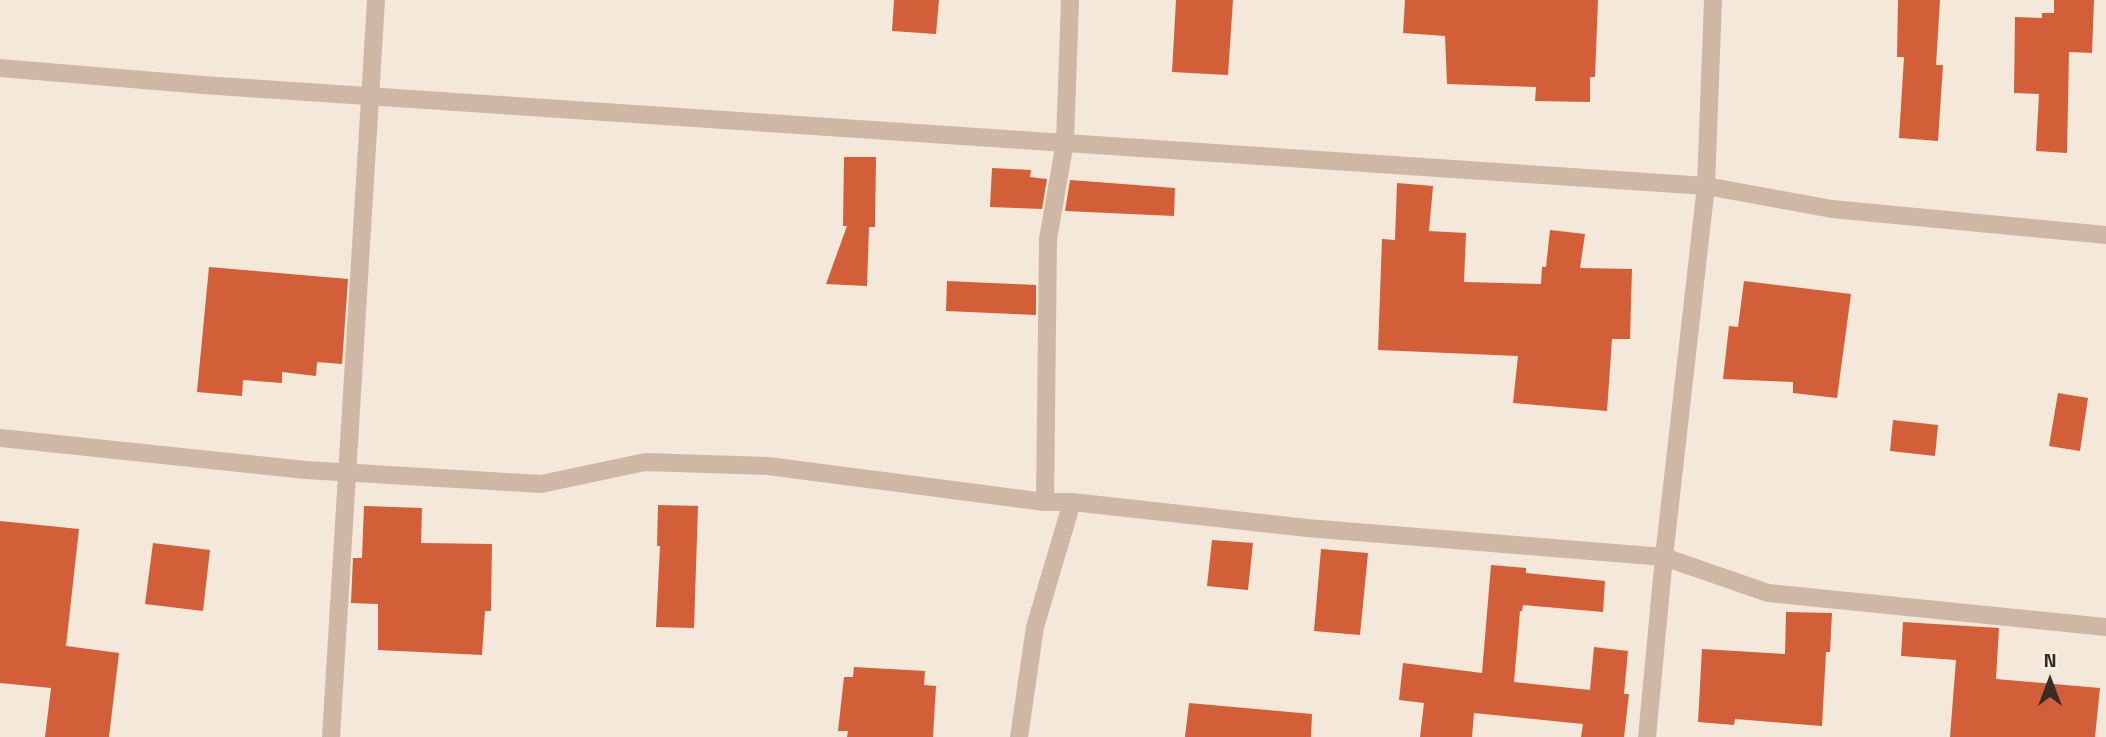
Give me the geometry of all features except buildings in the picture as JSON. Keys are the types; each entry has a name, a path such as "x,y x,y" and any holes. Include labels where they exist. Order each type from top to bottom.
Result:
{"street":[{"path":"331,737 376,0"},
{"path":"1045,502 1048,239 1065,142 1070,0"},
{"path":"1647,737 1664,557 1706,186 1713,0"},
{"path":"0,68 369,96 1706,186 1832,209 2106,234"},
{"path":"0,438 306,470 541,484 645,462 768,466 1045,502 1072,502 1307,528 1664,557 1768,593 2106,627"},
{"path":"1019,737 1035,627 1072,502"}]}
